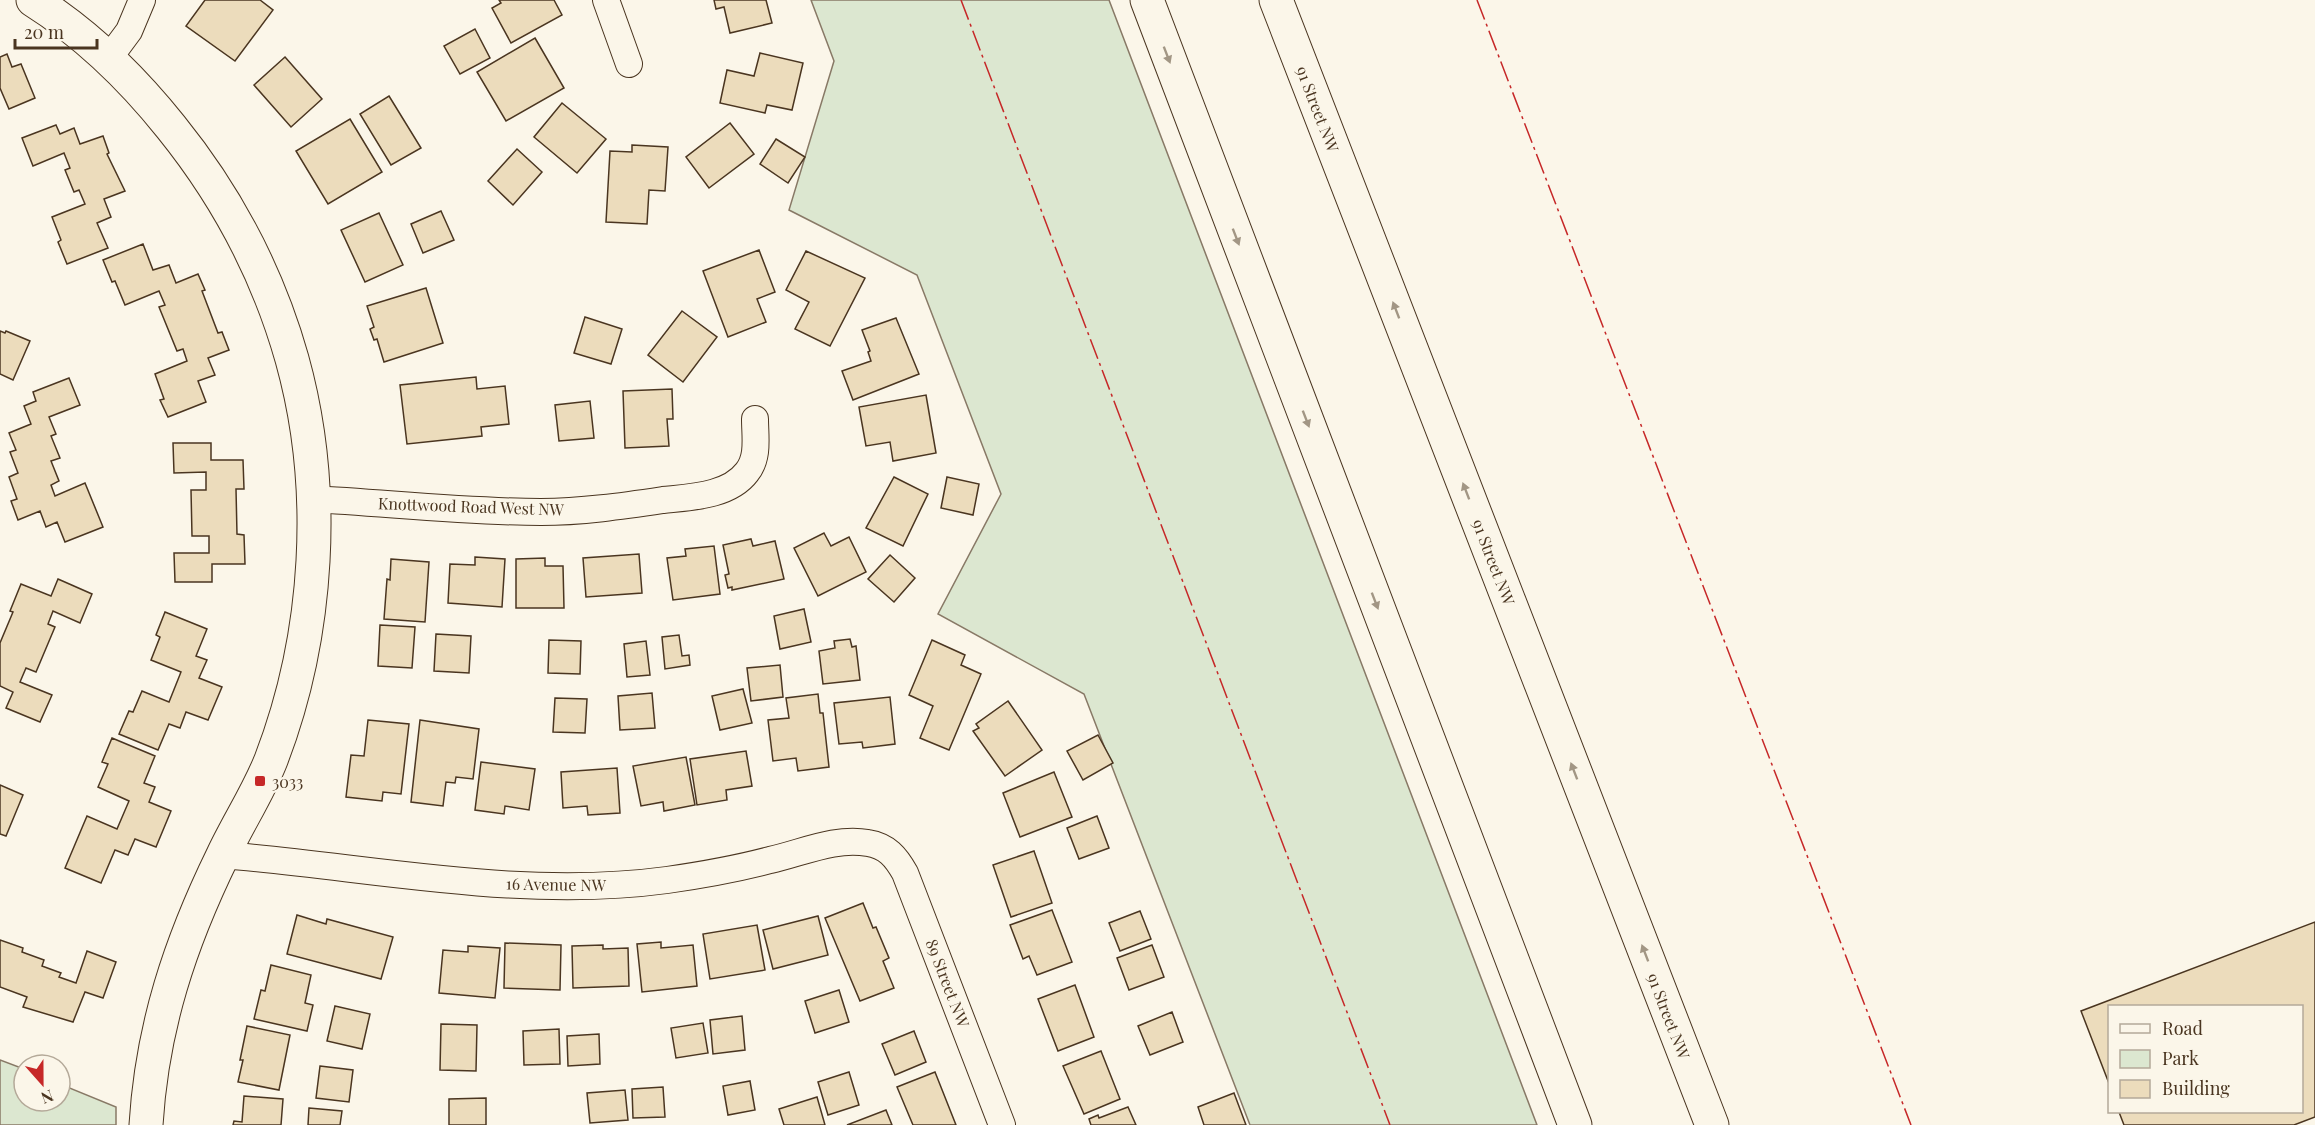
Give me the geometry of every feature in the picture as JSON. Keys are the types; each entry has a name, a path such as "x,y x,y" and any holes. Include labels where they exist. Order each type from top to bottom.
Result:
{"main road":[{"path":"33,0 109,58 147,98 221,195 272,300 292,359 304,420 312,498 313,559 307,619 294,687 270,761 223,855 182,948 164,1004 155,1051 146,1125"},
{"path":"1146,0 1575,1125"},
{"name":"91 Street NW","path":"1276,0 1712,1125"}],"street":[{"path":"109,58 129,31 142,0"},
{"path":"606,0 629,64"},
{"name":"Knottwood Road West NW","path":"312,498 541,512 616,507 697,496 731,486 747,473 755,458 755,419"},
{"name":"16 Avenue NW","path":"223,855 479,882 593,886 634,884 723,871 841,842 869,843 884,848"},
{"name":"89 Street NW","path":"884,848 898,860 905,873 1002,1125"}],"green space":[{"path":"811,0 1109,0 1537,1125 1250,1125 1084,694 938,614 1001,494 917,275 789,210 834,61"},
{"path":"0,1060 12,1064 12,1113 72,1113 72,1089 116,1107 116,1125 0,1125"}],"building":[{"path":"205,0 260,0 273,10 235,61 186,26"},
{"path":"499,0 554,0 562,15 511,43 492,8 501,3"},
{"path":"714,0 766,0 772,23 730,33 724,7 716,9"},
{"path":"475,29 490,58 460,74 444,46"},
{"path":"535,38 564,88 506,121 477,72"},
{"path":"760,53 803,63 792,110 767,105 765,113 720,103 727,70 754,76"},
{"path":"7,54 12,67 21,64 35,98 9,109 0,88 0,57"},
{"path":"285,57 322,99 291,127 254,85"},
{"path":"389,96 421,148 391,165 360,114"},
{"path":"562,103 606,139 577,173 534,137"},
{"path":"350,119 382,172 328,204 296,151"},
{"path":"730,123 754,154 709,188 686,157"},
{"path":"56,125 60,134 74,128 80,144 103,136 109,153 107,154 125,191 104,199 111,217 97,223 108,248 67,264 58,242 61,240 52,217 85,204 79,190 74,192 65,170 70,168 64,153 33,166 22,138"},
{"path":"776,139 805,157 788,183 760,164"},
{"path":"632,145 668,147 665,191 649,190 647,224 606,222 610,151 632,152"},
{"path":"517,149 542,172 513,205 488,181"},
{"path":"441,211 454,240 423,253 411,224"},
{"path":"379,213 403,265 365,282 341,230"},
{"path":"143,244 153,270 169,265 176,283 198,274 218,333 222,332 229,350 208,358 215,375 198,381 206,402 168,417 160,400 164,399 155,374 187,361 183,349 177,351 159,307 165,305 159,291 125,305 103,260"},
{"path":"759,250 775,292 757,299 766,322 728,337 703,271"},
{"path":"806,251 865,278 830,346 795,329 809,302 786,290"},
{"path":"426,288 443,343 384,362 377,339 374,340 370,329 374,327 367,306"},
{"path":"682,311 717,337 683,382 648,355"},
{"path":"585,317 622,329 611,364 574,353"},
{"path":"896,318 919,374 853,400 842,371 871,361 868,352 870,351 862,330"},
{"path":"0,331 5,333 6,331 30,341 13,380 0,374"},
{"path":"476,377 477,389 505,386 509,424 481,427 482,436 407,444 400,385"},
{"path":"69,378 80,405 49,417 56,434 51,436 60,458 51,461 59,481 51,485 55,496 85,483 103,527 65,542 57,522 46,527 40,511 18,520 11,501 17,499 9,477 18,473 10,452 16,450 9,433 31,424 24,406 36,401 33,392"},
{"path":"672,389 673,419 667,419 669,446 625,448 623,391"},
{"path":"926,395 936,453 893,461 890,442 866,446 859,407"},
{"path":"590,401 594,438 559,441 555,405"},
{"path":"173,443 211,443 211,460 243,460 244,489 236,489 237,534 244,535 245,564 212,564 212,582 175,582 174,553 209,553 209,536 192,536 191,490 206,490 206,472 174,473"},
{"path":"894,477 928,494 903,546 866,528"},
{"path":"947,477 979,484 973,515 941,508"},
{"path":"824,533 831,546 849,537 866,572 818,596 794,548"},
{"path":"751,539 753,546 775,541 784,579 732,590 732,587 728,588 725,575 729,574 723,545"},
{"path":"714,546 720,594 673,600 667,558 686,556 685,549"},
{"path":"639,554 642,593 586,597 583,558"},
{"path":"890,555 915,578 894,602 868,579"},
{"path":"475,557 505,559 502,607 448,603 450,564 475,565"},
{"path":"545,558 545,566 563,566 564,608 516,608 516,559"},
{"path":"391,559 429,562 425,622 384,619"},
{"path":"58,579 92,594 80,623 53,611 48,624 55,627 36,672 26,668 20,682 52,695 40,722 6,708 13,692 0,686 0,643 13,612 10,611 21,584 51,596"},
{"path":"804,609 811,642 780,649 774,616"},
{"path":"165,612 207,629 196,656 207,660 199,678 222,687 208,720 186,712 180,728 169,724 158,750 119,734 129,711 133,712 142,691 169,702 181,672 151,660 160,637 156,635"},
{"path":"380,625 415,627 412,668 378,666"},
{"path":"436,634 471,636 469,673 434,671"},
{"path":"679,635 682,656 689,655 690,665 665,669 662,637"},
{"path":"850,639 852,647 856,646 860,680 823,684 819,651 835,648 834,641"},
{"path":"549,640 581,641 580,674 548,673"},
{"path":"932,640 965,655 961,665 981,674 949,750 920,738 933,706 909,695"},
{"path":"646,641 650,675 627,677 624,644"},
{"path":"780,665 783,697 751,701 747,668"},
{"path":"743,689 752,723 720,730 712,696"},
{"path":"652,693 655,728 620,730 618,696"},
{"path":"818,694 820,713 823,713 829,767 798,771 796,758 773,761 768,720 789,718 786,698"},
{"path":"890,697 895,744 863,748 862,742 839,744 834,703"},
{"path":"555,698 587,699 585,733 553,732"},
{"path":"1008,701 1042,750 1005,776 973,731 979,728 976,724"},
{"path":"368,720 409,724 401,794 383,792 382,801 346,797 351,755 364,756"},
{"path":"420,720 479,729 473,779 456,777 455,783 446,782 443,806 411,802"},
{"path":"1098,735 1113,763 1083,780 1067,751"},
{"path":"112,738 155,756 144,783 155,787 149,802 171,811 156,847 135,839 128,855 115,850 101,883 65,868 87,816 117,829 129,801 98,787 108,764 102,762"},
{"path":"746,751 752,786 726,790 727,800 697,805 690,759"},
{"path":"686,757 695,805 664,811 663,802 641,806 633,766"},
{"path":"481,762 535,769 529,810 505,806 504,814 475,810"},
{"path":"617,768 620,813 588,815 587,806 563,808 561,772"},
{"path":"1054,772 1072,817 1020,837 1003,793"},
{"path":"0,785 23,795 6,836 0,834"},
{"path":"1097,816 1109,848 1079,859 1067,828"},
{"path":"1034,851 1052,903 1011,917 993,865"},
{"path":"863,903 889,958 883,961 894,988 860,1001 825,918"},
{"path":"1052,910 1072,962 1037,975 1029,956 1023,959 1010,925"},
{"path":"1140,911 1151,939 1120,951 1109,923"},
{"path":"297,915 326,924 327,919 393,937 381,979 287,954"},
{"path":"818,916 828,955 773,969 763,930"},
{"path":"2315,922 2315,1117 2294,1125 2124,1125 2119,1113 2303,1113 2303,1005 2108,1005 2108,1081 2081,1011"},
{"path":"757,925 765,970 710,979 703,934"},
{"path":"0,940 23,948 22,952 44,960 42,966 61,973 59,977 76,983 87,951 116,962 103,998 85,992 73,1022 23,1007 27,997 0,987"},
{"path":"661,942 661,948 693,945 697,986 642,992 637,944"},
{"path":"505,943 561,945 560,990 504,988"},
{"path":"603,945 603,949 628,948 629,986 573,988 572,946"},
{"path":"1152,945 1164,977 1129,990 1117,958"},
{"path":"468,946 500,948 495,998 439,993 443,950 468,952"},
{"path":"271,965 311,975 305,1003 313,1005 307,1031 254,1019 261,990 265,991"},
{"path":"1075,985 1094,1037 1058,1051 1038,999"},
{"path":"839,990 849,1022 815,1033 805,1001"},
{"path":"335,1006 370,1014 362,1049 327,1041"},
{"path":"1172,1012 1183,1042 1150,1055 1138,1026"},
{"path":"742,1016 745,1050 713,1054 710,1020"},
{"path":"703,1023 708,1053 676,1058 671,1028"},
{"path":"441,1024 477,1025 476,1071 440,1070"},
{"path":"247,1026 290,1035 279,1090 238,1082"},
{"path":"559,1029 560,1064 524,1065 523,1031"},
{"path":"914,1031 926,1062 895,1075 882,1044"},
{"path":"599,1034 600,1064 568,1066 567,1036"},
{"path":"1101,1051 1120,1099 1084,1114 1063,1066"},
{"path":"320,1066 353,1070 349,1102 316,1098"},
{"path":"849,1072 859,1105 828,1115 818,1082"},
{"path":"935,1072 956,1125 913,1125 897,1087"},
{"path":"750,1081 755,1110 728,1115 723,1086"},
{"path":"663,1087 665,1117 633,1118 632,1089"},
{"path":"625,1090 628,1120 590,1123 587,1093"},
{"path":"1234,1093 1246,1125 1204,1125 1198,1107"},
{"path":"244,1096 283,1099 281,1125 233,1125 234,1121 242,1122"},
{"path":"817,1097 825,1125 784,1125 779,1109"},
{"path":"486,1098 486,1125 449,1125 449,1099"},
{"path":"1128,1107 1136,1125 1091,1125 1089,1119 1098,1115 1099,1118"},
{"path":"309,1108 342,1111 340,1125 308,1125"},
{"path":"886,1110 892,1125 847,1125"}],"power":[{"path":"961,0 1390,1125"},
{"path":"1477,0 1911,1125"}],"place":[{"name":"3033","path":"260,781"}]}
